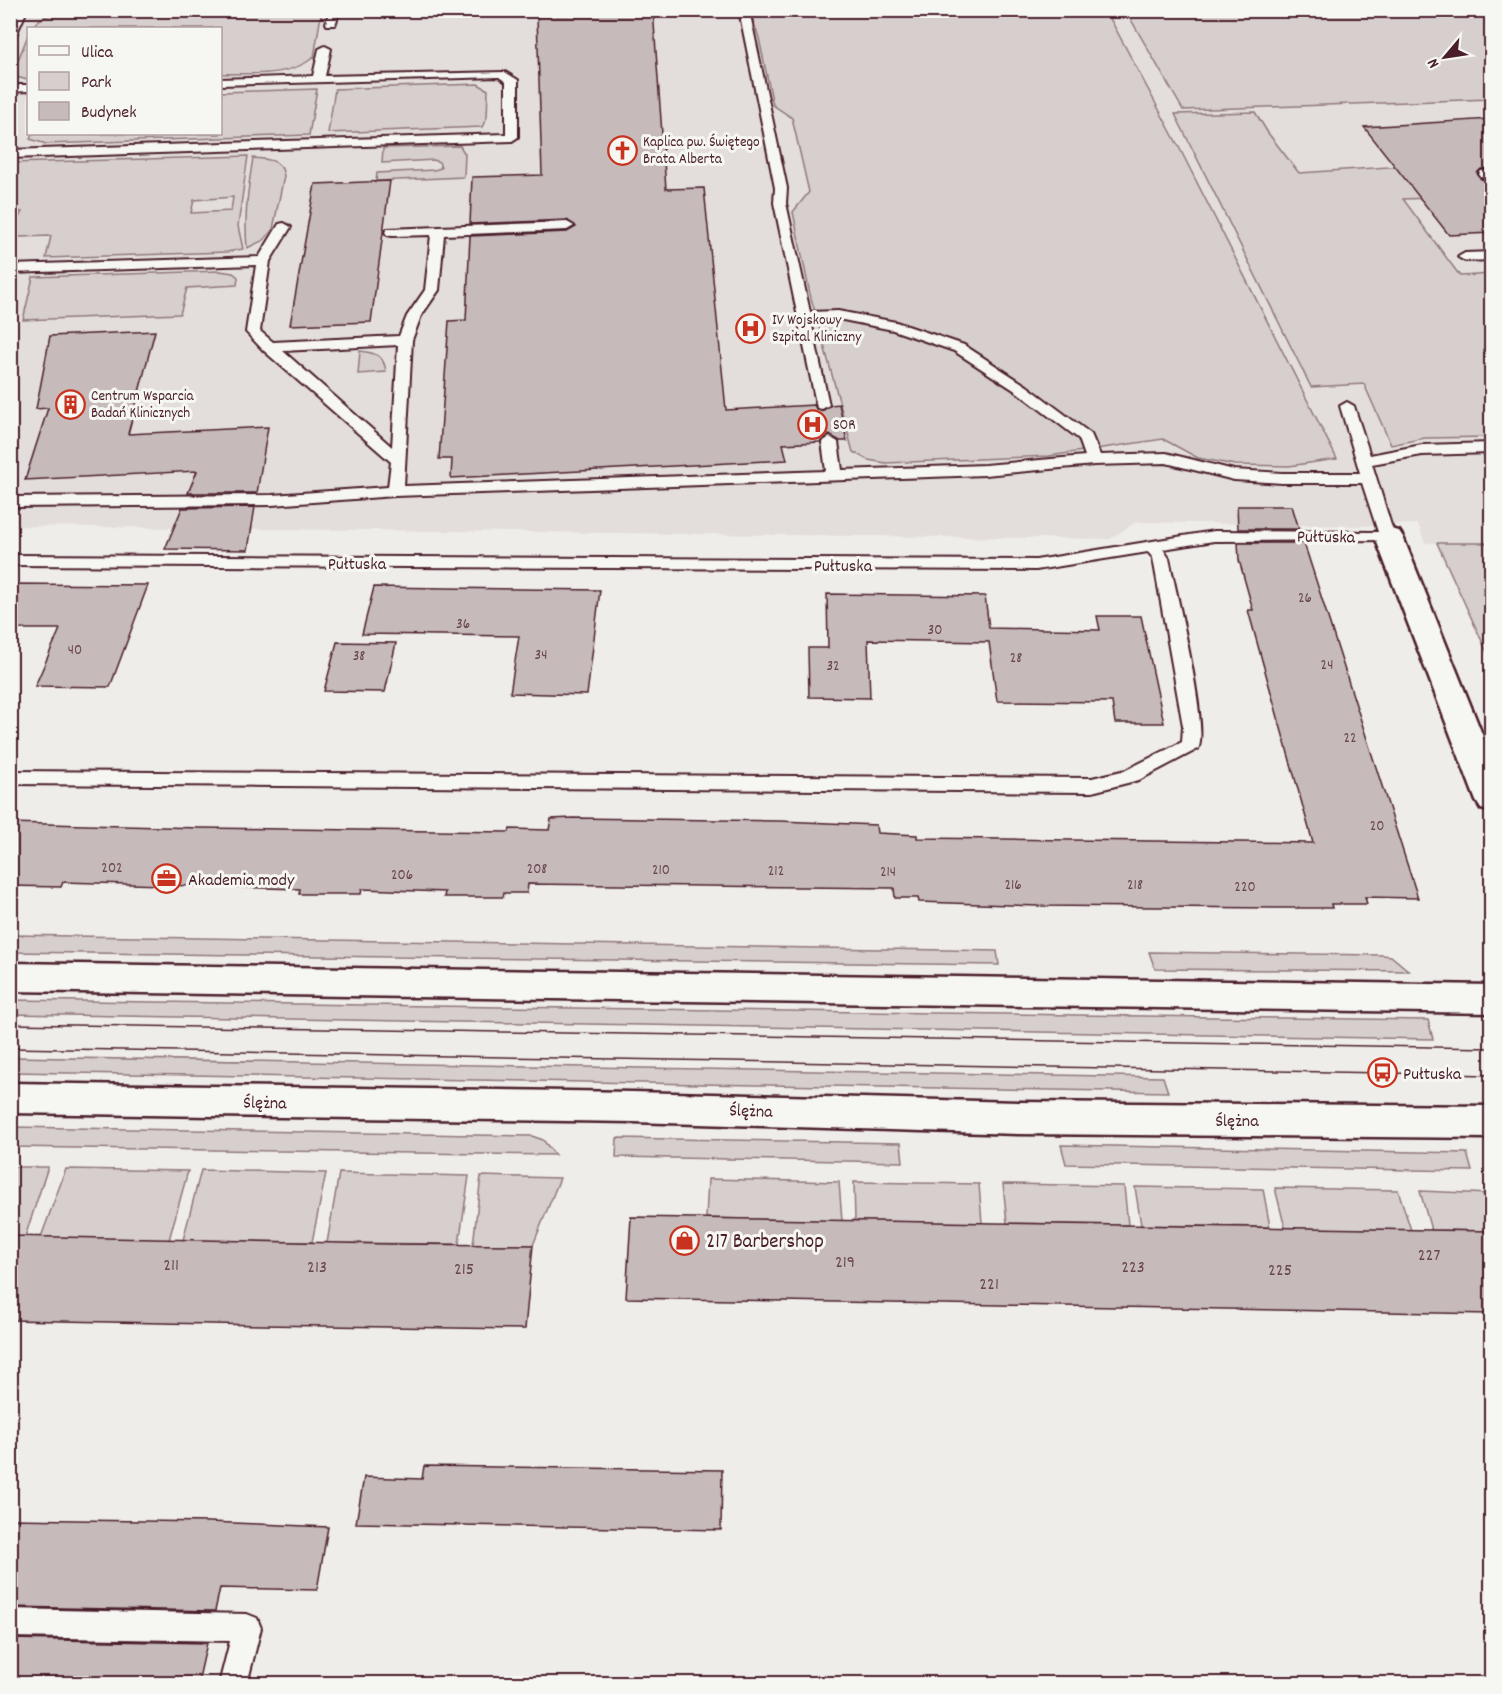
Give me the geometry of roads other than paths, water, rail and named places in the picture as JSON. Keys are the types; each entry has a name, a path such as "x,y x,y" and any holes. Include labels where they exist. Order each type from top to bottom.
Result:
{"main road":[{"path":"1389,537 1491,801"},
{"path":"10,977 1491,999"},
{"name":"Ślężna","path":"10,1098 633,1107 1018,1118 1491,1122"}],"lane":[{"path":"10,36 22,10"},
{"path":"330,10 333,16 331,22"},
{"path":"744,10 782,188 780,203 822,405"},
{"path":"318,79 326,49"},
{"path":"10,154 512,138 512,80 501,74 222,82"},
{"path":"10,89 27,88"},
{"path":"392,232 567,226"},
{"path":"284,227 263,261 252,332 399,461"},
{"path":"396,491 405,340 414,316 432,291 438,231"},
{"path":"1465,257 1491,256"},
{"path":"10,269 263,261"},
{"path":"804,317 838,315 896,326 959,348 1022,389 1086,437 1094,460"},
{"path":"268,346 405,340"},
{"path":"1347,406 1368,478 1389,537"},
{"path":"830,442 835,476"},
{"path":"1364,461 1422,450 1491,448"},
{"path":"10,502 272,500 396,491 985,470 1094,460 1166,458 1234,475 1281,478 1368,478"},
{"name":"Pułtuska","path":"10,560 642,565 1036,565 1214,536 1389,537"},
{"path":"10,777 1092,785 1132,775 1191,745 1192,726 1174,623 1161,558 1153,547"},
{"path":"10,1623 247,1628 233,1683"}],"tram line":[{"path":"10,1024 1492,1048"},
{"path":"10,1048 1492,1075"}],"place":[{"name":"Kaplica pw. Świętego Brata Alberta","path":"622,150"},
{"name":"IV Wojskowy Szpital Kliniczny","path":"751,328"},
{"name":"Centrum Wsparcia Badań Klinicznych","path":"70,404"},
{"name":"SOR","path":"812,424"},
{"name":"Akademia mody","path":"167,879"},
{"name":"Pułtuska","path":"1382,1073"},
{"name":"217 Barbershop","path":"685,1240"}]}
